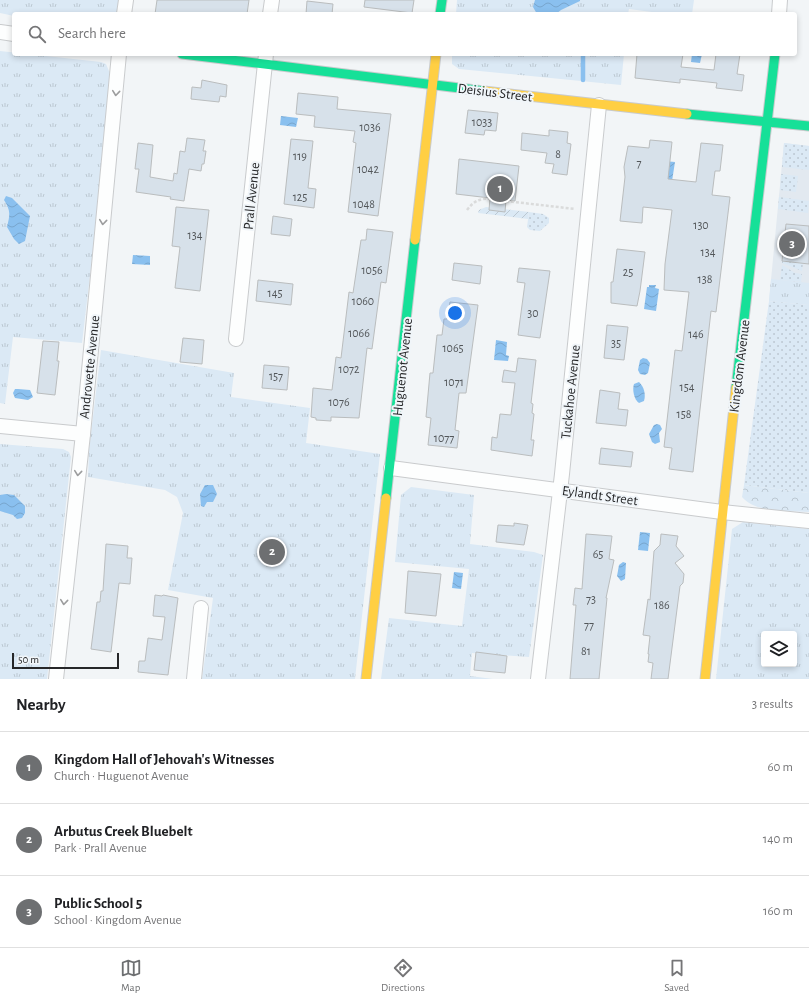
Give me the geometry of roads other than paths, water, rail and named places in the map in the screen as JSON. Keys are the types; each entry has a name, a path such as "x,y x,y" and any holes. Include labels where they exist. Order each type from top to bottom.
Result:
{"street":[{"path":"124,12 126,0"},
{"path":"270,12 272,0"},
{"path":"440,12 442,0"},
{"path":"779,12 780,0"},
{"path":"0,32 12,34"},
{"name":"Androvette Avenue","path":"56,679 83,434 119,56"},
{"name":"Deisius Street","path":"215,56 265,59 432,84 599,104 809,126"},
{"name":"Huguenot Avenue","path":"366,679 391,468 436,56"},
{"name":"Kingdom Avenue","path":"705,679 722,512 775,56"},
{"name":"Prall Avenue","path":"236,339 265,59"},
{"name":"Tuckahoe Avenue","path":"538,679 560,490 599,104"},
{"path":"0,426 83,434"},
{"name":"Eylandt Street","path":"391,468 722,512 809,521"},
{"path":"194,679 201,608"}],"water":[{"path":"535,0 580,0 558,12 536,12 533,7"},
{"path":"692,56 702,56 700,63 691,62"},
{"path":"281,116 298,118 296,127 280,125"},
{"path":"664,161 675,162 672,181 662,180"},
{"path":"6,196 12,198 30,216 25,241 19,244 14,239 7,227 9,213 8,207 4,200"},
{"path":"133,255 150,256 150,265 132,264"},
{"path":"649,285 656,285 655,288 659,289 656,311 644,309 647,287 649,287"},
{"path":"496,340 507,342 506,355 509,356 508,361 494,360"},
{"path":"643,358 647,359 650,363 648,373 645,375 640,374 638,370 640,360"},
{"path":"639,382 643,388 645,396 644,401 639,403 637,402 633,389 634,384"},
{"path":"15,389 30,390 33,397 28,400 15,398 13,393"},
{"path":"654,425 660,425 662,429 659,433 660,442 655,444 652,442 649,434"},
{"path":"205,485 213,485 217,494 213,502 207,502 204,507 201,506 200,494"},
{"path":"0,495 14,495 25,506 25,513 22,518 17,519 13,515 0,511"},
{"path":"640,532 650,533 648,551 638,550"},
{"path":"623,562 626,563 625,579 621,581 617,576 619,565"},
{"path":"454,572 463,573 461,589 452,588"}],"waterway":[{"path":"583,56 583,80"}],"place":[{"name":"Kingdom Hall of Jehovah's Witnesses","path":"500,189"},
{"name":"Public School 5","path":"792,244"},
{"name":"Arbutus Creek Bluebelt","path":"272,552"}]}
